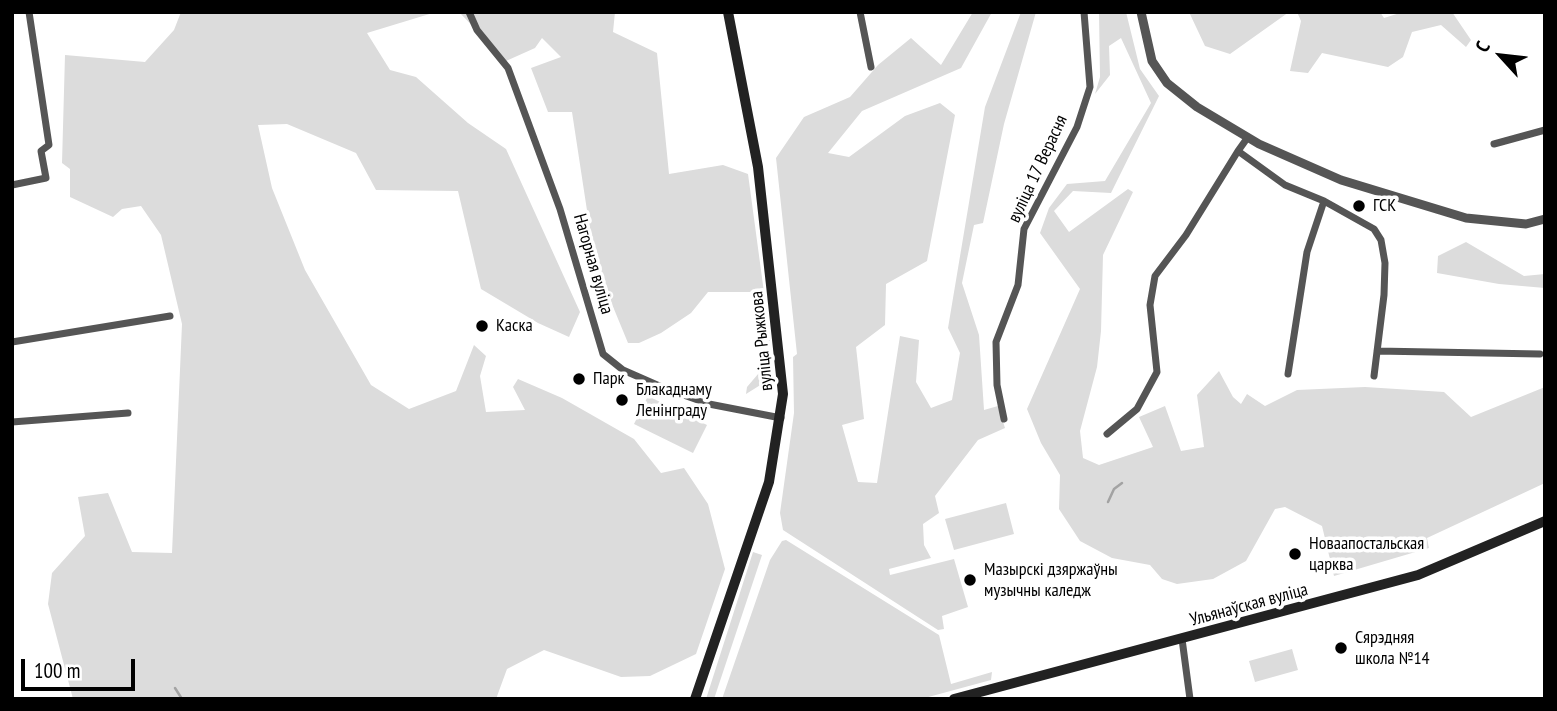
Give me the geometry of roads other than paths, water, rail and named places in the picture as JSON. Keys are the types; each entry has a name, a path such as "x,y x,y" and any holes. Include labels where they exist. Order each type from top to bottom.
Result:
{"main road":[{"name":"вуліца Рыжкова","path":"695,699 769,482 781,418 782,372 758,167 727,12"},
{"name":"Ульянаўская вуліца","path":"954,699 1432,571 1545,521"}],"street":[{"path":"12,185 46,178 41,151 50,145 29,12"},
{"name":"Нагорная вуліца","path":"469,12 477,30 508,68 560,209 603,354 623,370 664,388 709,404 781,418"},
{"path":"860,12 871,68"},
{"name":"вуліца 17 Верасня","path":"1004,419 997,385 996,342 1018,285 1024,229 1077,127 1090,87 1084,12"},
{"path":"1141,12 1152,61 1167,83 1197,107 1248,136 1341,180 1466,218 1525,224 1545,219"},
{"path":"1494,144 1545,130"},
{"path":"1107,434 1137,410 1157,372 1150,305 1155,276 1186,235 1248,136"},
{"path":"1238,151 1285,185 1324,201 1374,229 1381,240 1384,284 1374,376"},
{"path":"1288,374 1307,252 1324,201"},
{"path":"12,342 170,316"},
{"path":"1377,351 1540,354"},
{"path":"12,422 128,413"},
{"path":"1182,639 1190,699"}],"waterway":[{"path":"1108,502 1114,489 1122,483"},
{"path":"175,688 182,699"}],"place":[{"name":"ГСК","path":"1359,206"},
{"name":"Каска","path":"482,326"},
{"name":"Парк","path":"579,379"},
{"name":"Блакаднаму Ленінграду","path":"622,400"},
{"name":"Новаапостальская царква","path":"1295,554"},
{"name":"Мазырскі дзяржаўны музычны каледж","path":"970,580"},
{"name":"Сярэдняя школа №14","path":"1341,648"}]}
